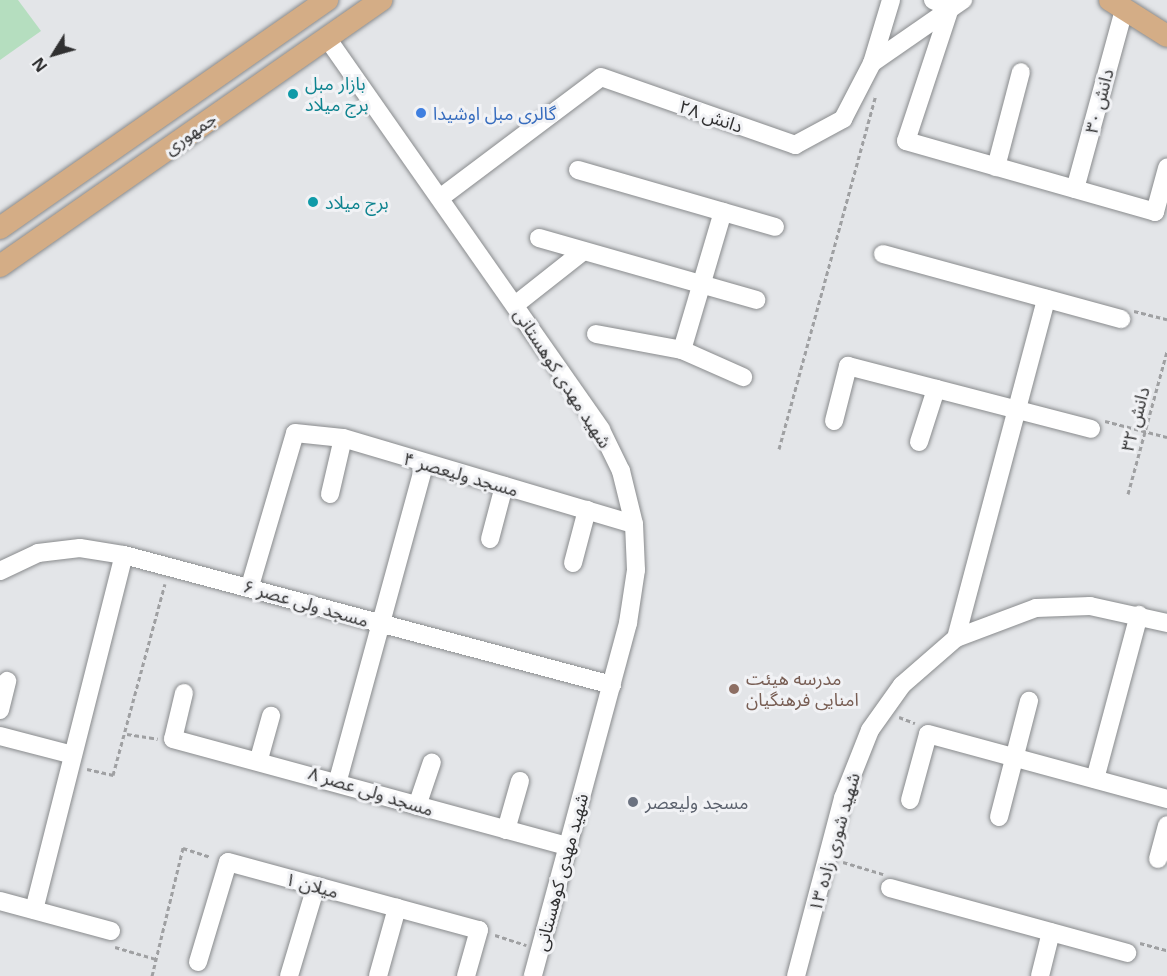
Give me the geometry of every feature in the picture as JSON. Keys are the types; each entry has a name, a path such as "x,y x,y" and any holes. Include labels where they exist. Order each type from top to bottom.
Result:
{"main road":[{"name":"جمهوری","path":"0,266 381,0"},
{"name":"جمهوری","path":"0,228 318,6"},
{"path":"318,6 327,38"},
{"path":"1117,6 1167,36"}],"street":[{"path":"872,63 891,0"},
{"path":"933,0 956,4 906,141 1155,212 1167,168"},
{"name":"دانش ۲۸","path":"440,198 602,78 795,146 843,119 872,63 956,4"},
{"name":"دانش ۳۰","path":"1075,189 1117,6"},
{"name":"شهید مهدی کوهستانی","path":"327,38 601,430 621,471 634,524 636,570 612,685 532,976"},
{"path":"996,167 1021,72"},
{"path":"578,170 775,227"},
{"path":"682,350 698,283 723,212"},
{"path":"538,238 756,300"},
{"path":"515,305 582,252"},
{"path":"883,254 1121,319"},
{"path":"956,638 1046,299"},
{"path":"596,334 682,350 743,377"},
{"path":"834,421 848,366 1091,429"},
{"path":"920,442 936,389"},
{"name":"مسجد ولیعصر ۴","path":"250,586 295,433 343,438 424,465 634,524"},
{"path":"330,494 343,438"},
{"path":"338,780 424,465"},
{"path":"490,539 504,486"},
{"path":"573,563 587,510"},
{"name":"مسجد ولی عصر ۶","path":"0,571 38,553 80,548 123,555 169,564 379,625 612,685"},
{"path":"34,910 123,555"},
{"name":"شهید شوری زاده ۱۳","path":"796,976 843,798 883,711 902,685 956,638 1036,608 1090,606 1167,623"},
{"path":"1095,779 1139,615"},
{"path":"0,710 7,681"},
{"path":"173,739 184,693"},
{"path":"999,817 1029,701"},
{"path":"259,759 271,716"},
{"path":"910,800 928,734 1167,798"},
{"path":"0,736 73,760"},
{"name":"مسجد ولی عصر ۸","path":"173,739 338,780 417,806 568,846"},
{"path":"417,806 432,762"},
{"path":"506,830 520,781"},
{"path":"1158,859 1167,825"},
{"path":"198,962 228,862"},
{"name":"میلان ۱","path":"228,862 479,930"},
{"path":"289,976 316,886"},
{"path":"890,888 1127,953"},
{"path":"0,902 111,931"},
{"path":"378,976 397,908"},
{"path":"466,976 479,930"},
{"path":"1040,976 1052,932"}],"path":[{"path":"779,449 879,85"},
{"path":"1121,319 1132,310 1167,319"},
{"name":"دانش ۳۲","path":"1128,494 1167,351"},
{"path":"1091,429 1104,420 1167,437"},
{"path":"73,760 113,775 128,734 169,564"},
{"path":"883,711 923,725 928,734"},
{"path":"128,734 173,739"},
{"path":"152,976 183,848 228,862"},
{"path":"827,858 882,874 890,888"},
{"path":"479,930 540,949"},
{"path":"111,931 113,947 156,959"},
{"path":"1127,953 1136,942 1167,950"}],"green space":[{"path":"0,0 18,0 41,31 0,60"}],"place":[{"name":"بازار مبل برج میلاد","path":"293,94"},
{"name":"گالری مبل اوشیدا","path":"421,113"},
{"name":"برج میلاد","path":"313,202"},
{"name":"مدرسه هیئت امنایی فرهنگیان","path":"734,689"},
{"name":"مسجد ولیعصر","path":"633,802"}]}
